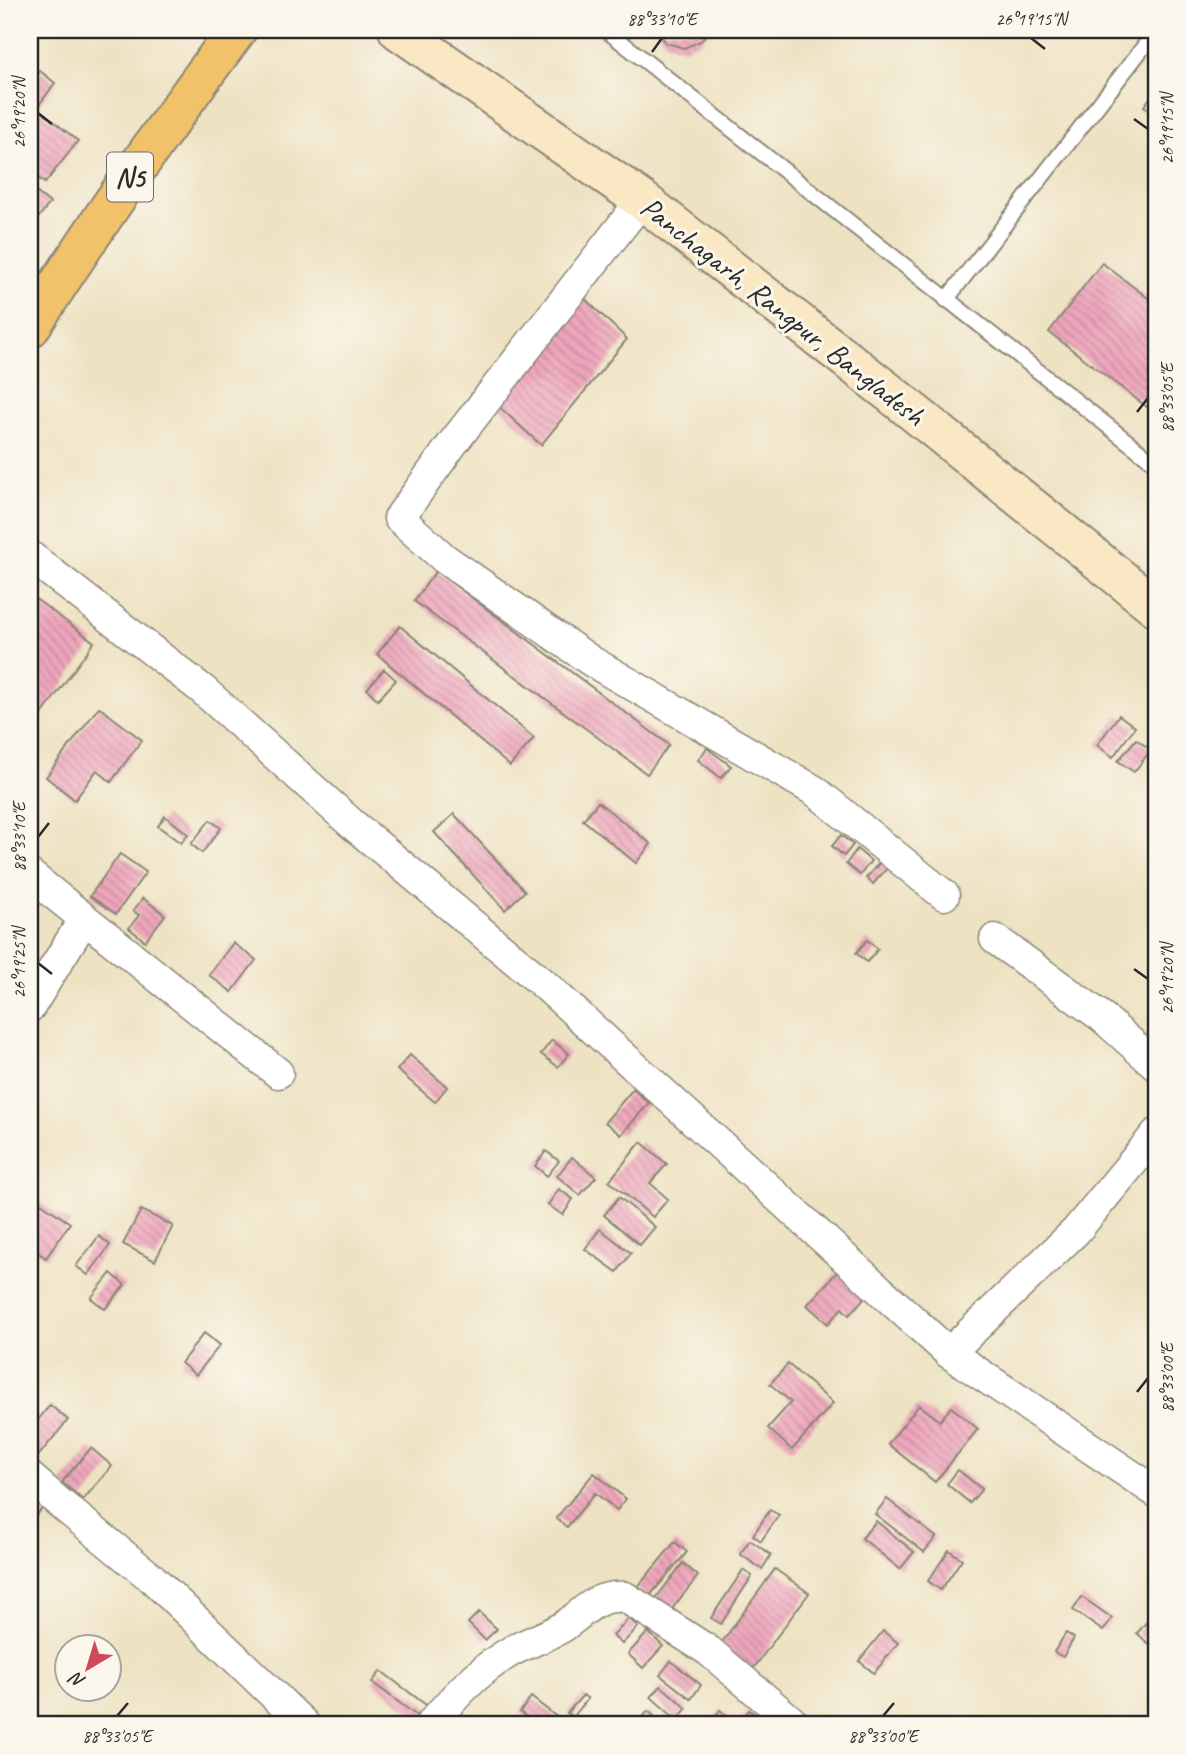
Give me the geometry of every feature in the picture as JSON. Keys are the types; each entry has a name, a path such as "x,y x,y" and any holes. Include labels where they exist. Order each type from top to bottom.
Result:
{"highway":[{"name":"N5","path":"30,328 86,240 237,30"}],"street":[{"name":"Panchagarh, Rangpur, Bangladesh","path":"398,30 642,200 891,394 1156,607"},
{"path":"642,200 453,443 399,518 444,558 591,661 815,791 944,895"},
{"path":"30,556 203,690 351,823 545,985 949,1353 1156,1492"},
{"path":"30,876 278,1073"},
{"path":"30,1007 84,919"},
{"path":"995,939 1102,1017 1156,1065"},
{"path":"949,1353 1076,1231 1156,1134"},
{"path":"30,1476 152,1579 304,1725"},
{"path":"430,1725 473,1679 507,1654 562,1627 598,1600 610,1596 625,1597 709,1651 796,1725"}],"lane":[{"path":"606,30 1156,464"},
{"path":"946,300 1156,31"}],"building":[{"path":"657,30 709,30 701,41 684,48 666,43"},
{"path":"40,71 55,83 38,106 30,100 30,84"},
{"path":"1156,90 1156,116 1144,106"},
{"path":"32,104 78,141 45,183 30,171"},
{"path":"36,192 50,203 30,228 30,200"},
{"path":"1102,263 1156,304 1156,414 1049,332"},
{"path":"582,296 627,339 541,445 495,403"},
{"path":"436,571 669,745 647,774 414,601"},
{"path":"33,597 94,642 30,731 30,601"},
{"path":"400,626 534,738 510,766 377,654"},
{"path":"384,669 396,680 378,700 367,689"},
{"path":"99,707 142,740 111,782 97,770 75,800 46,777"},
{"path":"1119,715 1135,727 1113,757 1097,745"},
{"path":"1136,739 1151,750 1134,772 1118,761"},
{"path":"707,748 731,766 721,778 698,760"},
{"path":"598,802 651,844 636,863 583,820"},
{"path":"454,814 525,891 505,910 434,832"},
{"path":"165,816 188,834 181,843 158,826"},
{"path":"210,820 221,828 202,853 191,844"},
{"path":"841,835 853,845 844,856 832,846"},
{"path":"857,849 871,861 860,875 846,864"},
{"path":"120,854 146,872 116,914 90,896"},
{"path":"881,861 888,867 873,884 866,878"},
{"path":"143,898 165,915 145,941 129,928 139,915 133,911"},
{"path":"867,940 878,949 867,962 856,953"},
{"path":"233,943 256,960 232,992 209,975"},
{"path":"552,1040 569,1054 558,1067 541,1054"},
{"path":"410,1055 447,1087 435,1102 397,1070"},
{"path":"633,1089 649,1103 621,1135 605,1122"},
{"path":"641,1142 667,1164 650,1183 668,1199 653,1217 609,1181"},
{"path":"546,1151 559,1161 547,1176 535,1166"},
{"path":"572,1157 596,1177 580,1195 557,1176"},
{"path":"559,1189 573,1199 563,1215 548,1205"},
{"path":"619,1197 655,1227 640,1245 604,1215"},
{"path":"38,1201 70,1223 46,1258 30,1247 30,1212"},
{"path":"141,1210 173,1226 155,1261 123,1244"},
{"path":"600,1229 631,1253 617,1272 585,1249"},
{"path":"99,1236 110,1245 88,1275 76,1266"},
{"path":"838,1271 866,1296 849,1315 842,1308 828,1324 807,1305"},
{"path":"111,1273 125,1285 105,1309 91,1298"},
{"path":"204,1333 220,1345 196,1375 181,1363"},
{"path":"788,1364 833,1403 792,1450 768,1428 791,1402 770,1384"},
{"path":"50,1405 68,1420 35,1460 30,1456 30,1430"},
{"path":"919,1405 940,1421 951,1407 978,1429 935,1482 888,1444"},
{"path":"91,1448 112,1466 83,1500 62,1482"},
{"path":"958,1470 982,1489 970,1503 947,1484"},
{"path":"594,1473 626,1499 617,1510 595,1493 567,1527 556,1518"},
{"path":"30,1494 44,1506 30,1523"},
{"path":"887,1499 936,1537 924,1552 875,1514"},
{"path":"770,1510 779,1515 761,1541 753,1535"},
{"path":"876,1521 914,1552 900,1569 862,1538"},
{"path":"750,1540 771,1555 762,1569 740,1554"},
{"path":"675,1542 687,1552 647,1599 636,1589"},
{"path":"949,1550 962,1559 941,1590 928,1581"},
{"path":"683,1563 698,1576 668,1614 653,1602"},
{"path":"775,1569 809,1593 753,1669 720,1645"},
{"path":"743,1570 752,1576 721,1624 711,1618"},
{"path":"1082,1597 1112,1618 1103,1631 1073,1610"},
{"path":"479,1612 497,1629 485,1640 468,1623"},
{"path":"1152,1616 1156,1620 1156,1651 1137,1633"},
{"path":"629,1618 638,1627 622,1644 613,1636"},
{"path":"883,1631 898,1643 874,1673 859,1661"},
{"path":"648,1632 663,1646 643,1668 628,1654"},
{"path":"1066,1633 1074,1638 1063,1657 1054,1652"},
{"path":"671,1661 701,1685 691,1699 660,1675"},
{"path":"381,1671 430,1708 421,1719 372,1682"},
{"path":"661,1686 687,1708 677,1720 651,1697"},
{"path":"583,1695 588,1699 573,1717 567,1713"},
{"path":"531,1697 567,1725 537,1725 520,1712"},
{"path":"720,1710 738,1724 749,1710 763,1721 760,1725 709,1725"},
{"path":"648,1711 654,1716 642,1725 639,1722"},
{"path":"463,1717 473,1725 455,1725"}]}
